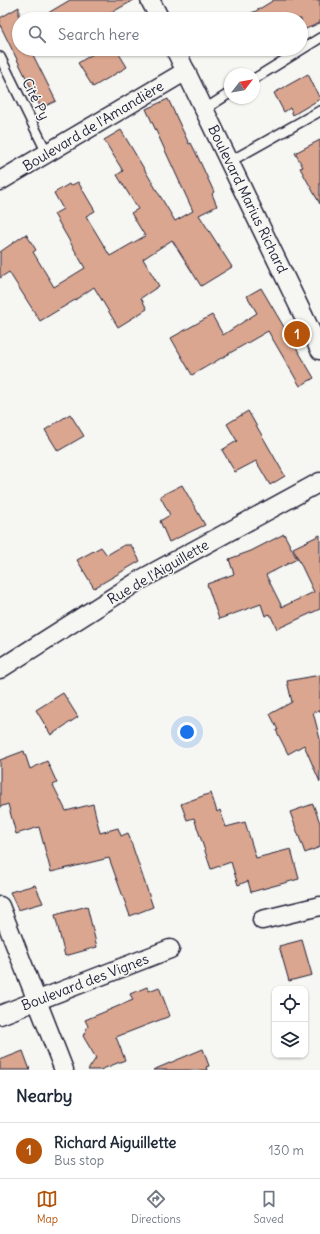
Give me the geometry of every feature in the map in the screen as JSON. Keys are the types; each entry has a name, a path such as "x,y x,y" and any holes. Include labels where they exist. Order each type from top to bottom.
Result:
{"street":[{"path":"150,0 156,12"},
{"name":"Boulevard Marius Richard","path":"178,56 320,350"},
{"name":"Boulevard de l'Amandière","path":"0,181 186,71"},
{"name":"Rue de l'Aiguillette","path":"0,669 140,580 320,482"},
{"path":"0,906 64,1070"},
{"path":"262,920 320,906"},
{"name":"Boulevard des Vignes","path":"0,1015 170,949"}],"lane":[{"path":"308,45 320,38"},
{"path":"260,75 291,56"},
{"name":"Cité Py","path":"0,57 47,153"},
{"path":"204,109 224,97"},
{"path":"230,162 320,112"}],"building":[{"path":"70,0 134,0 113,12 50,12"},
{"path":"274,0 320,0 320,23 308,28 308,12 254,12"},
{"path":"19,7 19,12 12,12 12,49 0,25 0,18"},
{"path":"15,56 34,56 56,101 41,108"},
{"path":"90,56 120,56 127,67 93,87 78,63"},
{"path":"308,74 320,99 293,115 290,108 284,112 274,93"},
{"path":"168,99 214,192 212,194 217,206 199,215 232,267 201,286 172,240 143,259 159,286 141,298 147,309 118,327 94,287 40,321 9,272 0,278 0,252 26,234 36,250 33,252 54,287 85,268 54,214 63,209 54,193 69,184 70,186 78,182 95,211 86,216 110,256 145,236 131,213 138,209 117,175 123,171 104,140 121,130 175,221 193,211 146,109"},
{"path":"320,140 320,204 300,168 303,167 295,153"},
{"path":"261,288 314,378 300,386 268,331 192,375 171,338 212,315 223,335 257,313 247,296"},
{"path":"248,411 285,476 270,485 256,461 235,472 222,450 237,441 227,424"},
{"path":"70,414 84,436 58,451 45,430"},
{"path":"182,485 205,525 169,542 160,521 170,515 160,496"},
{"path":"284,534 297,559 266,575 282,607 314,592 293,548 320,535 320,609 277,629 270,614 265,616 261,604 219,619 207,584 234,574 229,559 251,551"},
{"path":"124,545 131,545 140,561 94,588 77,560 101,547 107,555"},
{"path":"320,675 320,711 313,712 320,739 320,782 304,745 288,754 270,714 292,702 287,681"},
{"path":"63,693 78,717 51,735 36,710"},
{"path":"24,751 30,769 47,761 57,783 53,785 66,811 93,804 100,833 118,828 121,836 128,833 153,907 130,916 109,858 51,872 39,827 16,834 8,804 0,807 0,760"},
{"path":"211,793 217,812 220,810 226,827 245,822 256,858 291,849 299,879 251,892 248,881 238,885 231,862 211,869 194,818 187,820 181,804"},
{"path":"313,804 320,823 320,847 305,853 290,812"},
{"path":"35,885 43,903 18,910 10,892"},
{"path":"87,906 97,947 65,956 55,915"},
{"path":"302,940 312,975 289,981 279,946"},
{"path":"147,987 149,991 159,987 170,1016 116,1037 125,1060 100,1070 88,1070 96,1058 83,1036 88,1026 85,1020 133,1000 130,994"},
{"path":"203,1049 209,1066 206,1067 207,1070 153,1070"},
{"path":"23,1051 30,1070 0,1070 0,1060"}],"place":[{"name":"Richard Aiguillette","path":"297,334"}]}
